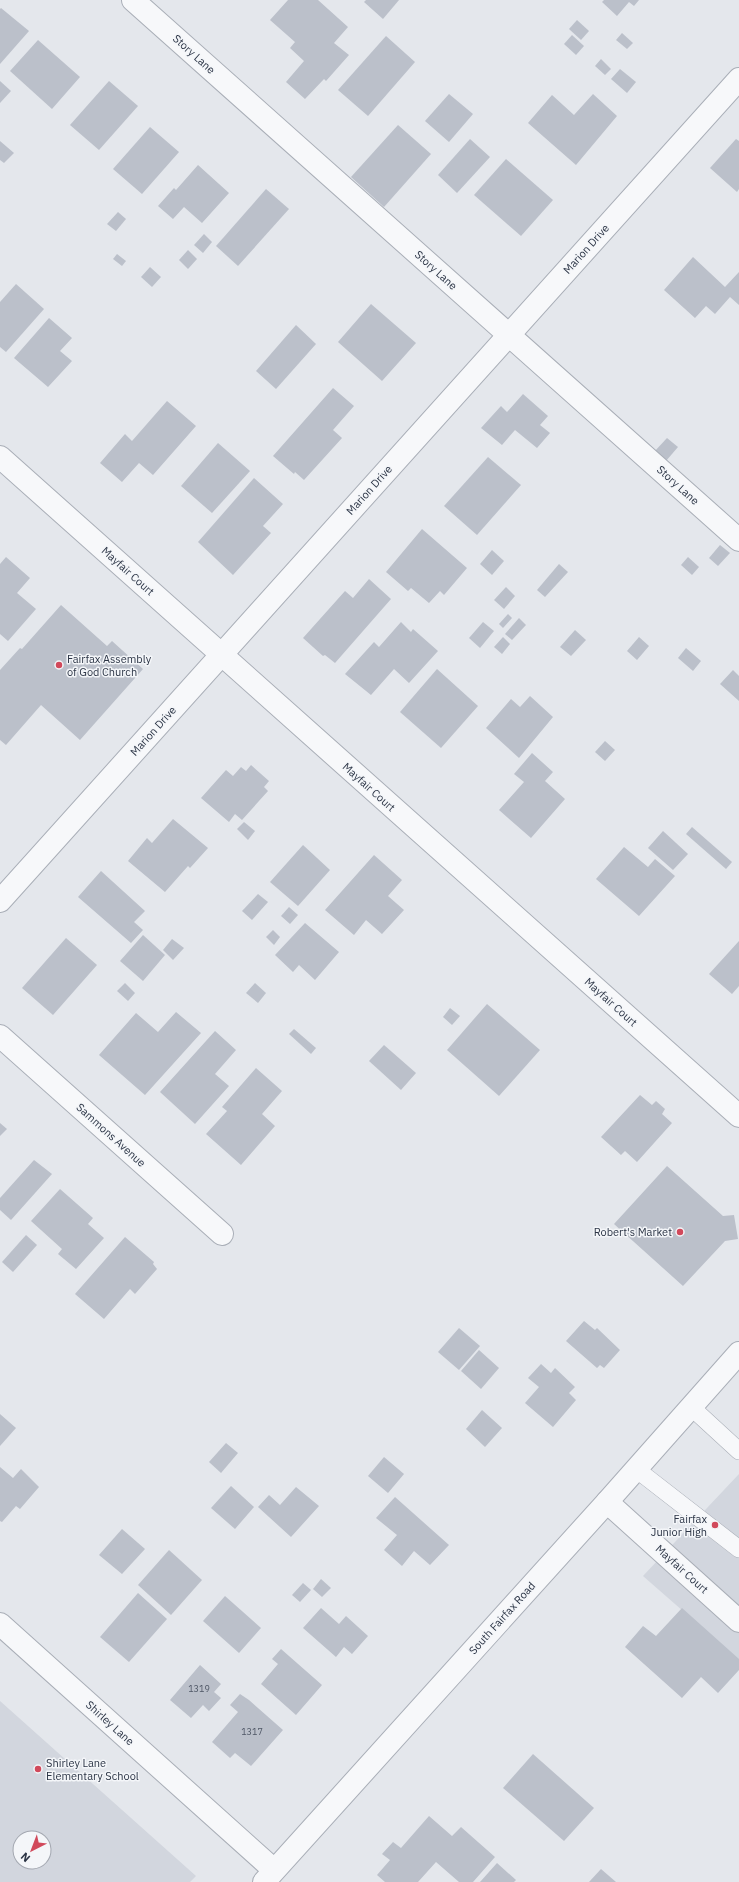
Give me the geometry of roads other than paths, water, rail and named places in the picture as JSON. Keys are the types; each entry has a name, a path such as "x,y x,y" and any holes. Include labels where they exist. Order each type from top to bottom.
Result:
{"street":[{"name":"Story Lane","path":"133,0 739,540"},
{"name":"Marion Drive","path":"0,902 739,79"},
{"name":"Mayfair Court","path":"0,456 739,1116"},
{"name":"Sammons Avenue","path":"0,1036 222,1234"},
{"name":"South Fairfax Road","path":"269,1876 607,1502 690,1406 739,1353"},
{"name":"Mayfair Court","path":"607,1502 739,1621"},
{"name":"Shirley Lane","path":"0,1624 269,1876"}],"lane":[{"path":"690,1406 739,1451"},
{"path":"636,1469 739,1549"}],"place":[{"name":"Fairfax Assembly of God Church","path":"59,665"},
{"name":"Robert's Market","path":"680,1232"},
{"name":"Fairfax Junior High","path":"715,1525"},
{"name":"Shirley Lane Elementary School","path":"38,1769"}]}
